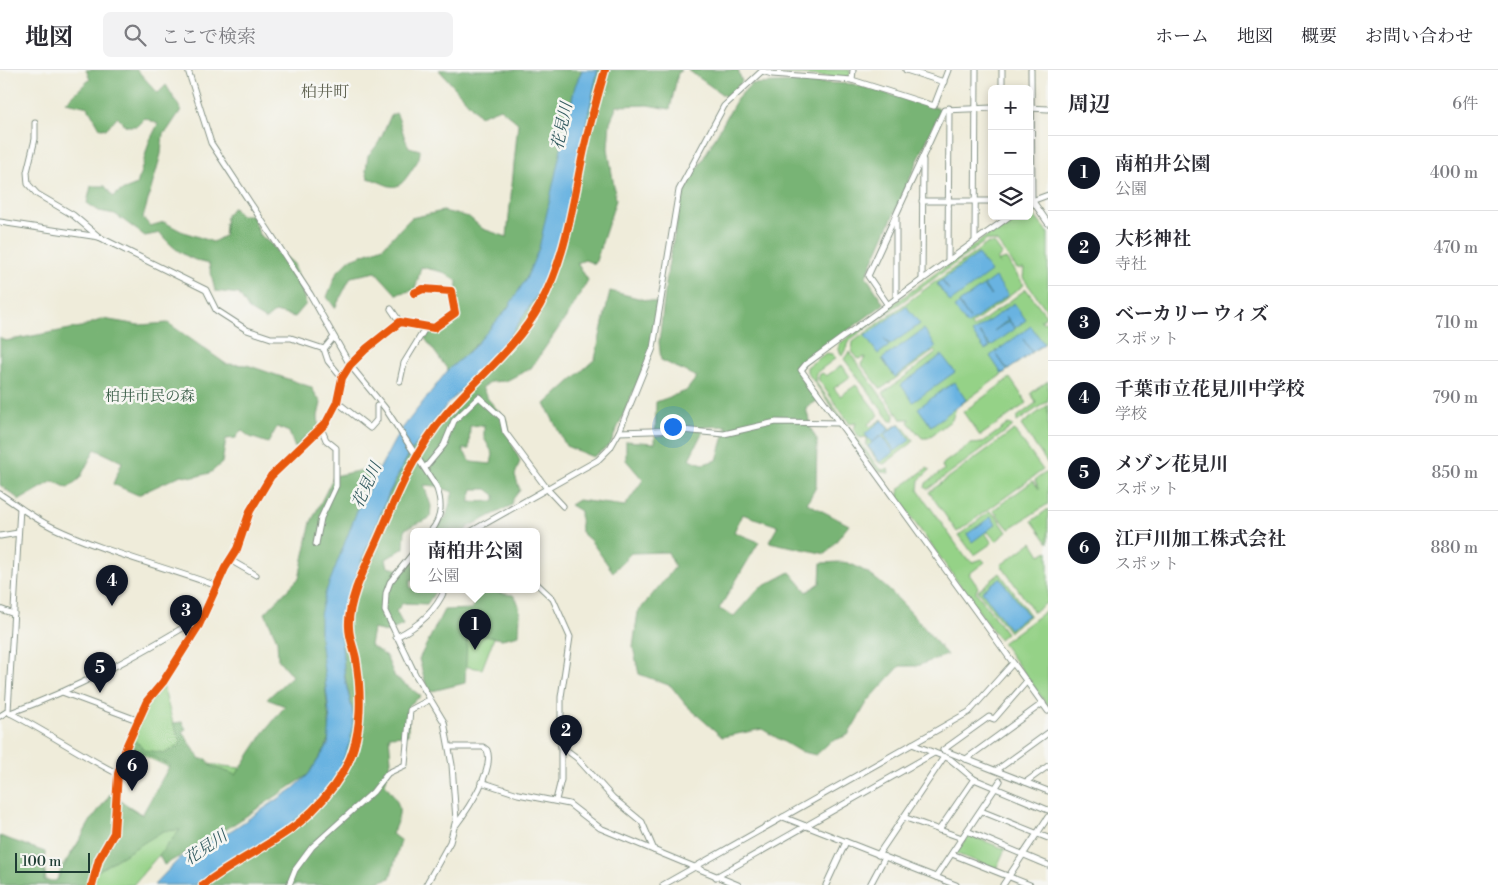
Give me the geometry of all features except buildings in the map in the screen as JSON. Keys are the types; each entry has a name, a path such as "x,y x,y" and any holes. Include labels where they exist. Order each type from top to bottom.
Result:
{"street":[{"path":"188,70 211,143 310,294 350,365 385,408 436,486 442,500 436,525 433,528"},
{"path":"476,528 548,490 598,460 610,448 619,432 653,348 679,190 724,106 762,70 772,74 852,80 934,106 948,70"},
{"path":"852,70 852,80"},
{"path":"906,70 944,82"},
{"path":"975,241 976,70"},
{"path":"1002,70 1002,85"},
{"path":"1031,70 1031,85"},
{"path":"948,260 949,108"},
{"path":"888,305 868,276 944,110 949,108 988,108"},
{"path":"1033,108 1048,108"},
{"path":"34,123 35,139 27,172 28,184 37,194 73,214 100,237 206,290 216,310 247,330 271,338 290,338 324,349"},
{"path":"1030,130 1031,175"},
{"path":"922,280 923,157"},
{"path":"1033,200 1048,195"},
{"path":"922,201 988,201"},
{"path":"1033,204 1048,223"},
{"path":"896,214 896,299"},
{"path":"1000,220 975,241 802,367 802,372 1048,711"},
{"path":"0,222 100,237"},
{"path":"392,309 400,322 434,328 455,313 451,291 423,288 414,293"},
{"path":"92,885 99,859 114,833 120,762 137,720 147,701 167,676 199,625 237,549 250,511 271,476 321,428 337,402 342,378 350,365 366,349 400,322"},
{"path":"400,381 404,363 426,327"},
{"path":"324,349 334,337"},
{"path":"324,349 328,361 342,378"},
{"path":"424,466 444,445 454,421 479,397 502,418 505,432 548,490 563,506"},
{"path":"337,402 370,428 377,420 377,406"},
{"path":"619,432 682,430 724,434 776,422 840,423"},
{"path":"316,544 321,518 336,486 338,464 336,448 326,440 321,428"},
{"path":"0,494 51,526 76,537 116,553 217,586"},
{"path":"8,713 20,508"},
{"path":"0,536 18,533"},
{"path":"410,557 394,576 386,593 385,611 396,638 429,700 444,722 450,747 455,828"},
{"path":"230,560 256,576"},
{"path":"540,587 553,599 570,637 561,697 561,780 556,800"},
{"path":"396,638 412,629 424,618 436,605 443,593"},
{"path":"0,610 14,614"},
{"path":"0,716 62,692 150,648 202,617"},
{"path":"663,885 969,712 1013,663"},
{"path":"1027,682 994,719 989,717 943,750 1048,791"},
{"path":"62,692 137,720"},
{"path":"289,885 295,870 312,847 374,792 388,772 406,765 410,710 429,700"},
{"path":"966,759 1042,703"},
{"path":"8,713 53,736 80,755 118,774"},
{"path":"997,770 1048,733"},
{"path":"912,744 957,764 974,779 994,789 1048,810"},
{"path":"426,885 488,767 487,750 475,746 450,747"},
{"path":"561,746 577,758 613,798 642,822 654,850"},
{"path":"716,877 934,753"},
{"path":"878,855 944,757"},
{"path":"1026,782 1048,766"},
{"path":"939,830 974,779"},
{"path":"936,877 1000,781"},
{"path":"481,782 518,794 556,800 577,808 600,828 738,885"},
{"path":"981,811 1048,838"},
{"path":"783,817 956,885"},
{"path":"903,817 962,838"},
{"path":"1002,885 1048,817"},
{"path":"967,832 1048,865"},
{"path":"826,885 846,842"},
{"path":"952,854 1030,885"},
{"path":"870,885 884,857"}],"green space":[{"path":"86,70 137,70 158,93 166,85 181,110 167,131 163,133 161,154 143,218 150,226 164,222 181,231 213,242 224,236 226,216 233,207 240,215 253,215 259,234 294,264 306,304 295,317 275,312 266,320 249,310 239,294 215,291 209,264 182,253 160,233 145,236 115,214 99,211 87,203 91,186 105,186 113,197 119,192 137,185 149,142 158,124 145,118 137,126 126,126 117,117 106,129 100,128 88,107 66,102 90,79"},
{"path":"439,70 582,70 570,109 546,224 532,267 502,315 476,344 448,370 424,337 455,318 457,281 443,272 421,267 415,290 396,294 376,272 351,277 335,308 327,297 337,272 349,260 383,247 411,218 443,211 469,217 483,229 507,237 518,123 500,108 480,116"},
{"path":"598,70 682,70 678,73 670,109 647,105 617,106 610,122 608,148 616,200 595,264 585,260 577,263 588,280 569,313 531,368 506,381 490,382 482,388 488,399 507,421 511,442 520,461 515,475 520,490 513,499 512,505 468,528 437,528 446,517 453,492 436,486 424,485 431,506 430,518 405,529 404,548 386,559 388,567 405,571 410,563 410,593 434,593 427,604 403,603 396,611 403,625 387,632 373,629 370,645 386,656 395,677 421,696 408,706 408,735 389,736 391,760 385,784 398,803 398,819 392,834 401,841 390,878 369,885 195,885 279,834 354,717 343,665 342,634 352,590 375,526 389,494 416,443 428,429 454,414 465,384 483,362 508,339 542,288 567,216","holes":["484,425 484,438 493,454 491,464 471,462 462,449 469,449 470,426","473,489 487,489 495,495 495,501 469,502"]},
{"path":"688,70 738,70 742,82 726,97"},
{"path":"773,70 850,70 850,78 773,73"},
{"path":"802,82 853,84 941,109 866,276 884,304 800,366 798,374 820,399 806,408 811,429 817,440 816,487 807,503 849,525 826,554 769,542 778,526 742,514 734,532 759,542 719,609 734,616 758,589 790,572 807,592 820,583 821,563 845,562 862,570 889,590 947,655 916,666 900,666 868,701 848,735 830,742 816,755 799,751 762,729 722,737 686,705 671,686 639,674 633,647 638,612 675,567 668,552 631,553 613,572 591,541 581,532 580,511 570,505 578,500 625,506 643,480 626,460 626,441 655,443 656,402 686,391 697,377 661,360 659,342 668,267 682,196 737,99 751,84","holes":["727,426 717,460 703,464 689,459 705,427"]},
{"path":"396,113 409,147 420,150 417,161 406,179 397,186 392,186 368,178 366,171 368,155 379,141 391,115"},
{"path":"1033,214 1048,233 1048,312 1023,278 1024,269 1017,269 997,242 987,240 851,339 842,356 839,344 1009,220 1033,220"},
{"path":"988,243 995,244 1002,254 997,260 1000,265 998,261 1006,259 1024,285 971,325 973,328 1026,289 1046,315 1042,321 1040,319 1043,323 1048,320 1048,341 956,408 952,420 928,438 922,438 908,422 910,419 901,419 883,393 936,353 934,351 881,389 861,364 866,357 858,359 852,351 853,342"},
{"path":"610,291 658,303 650,353 610,445 593,457 566,446 545,404 595,359"},
{"name":"柏井市民の森","path":"103,319 139,325 168,323 226,364 247,365 311,387 321,403 318,416 319,430 305,437 295,448 289,432 277,427 268,443 250,437 241,430 236,438 226,439 222,463 210,473 194,477 181,475 138,495 113,484 122,462 95,449 80,478 68,488 53,481 20,500 0,485 0,337 5,341 81,327"},
{"path":"849,352 895,415 893,421 890,421 844,359"},
{"path":"826,353 832,354 836,358 816,373 815,381 877,466 882,470 888,469 889,473 878,471 807,372 807,367"},
{"path":"842,365 850,377 834,388 840,396 856,385 879,415 868,424 870,427 882,419 890,429 900,423 913,440 912,443 884,464 878,462 866,445 867,437 860,438 854,430 856,423 850,424 818,379 820,374 823,373 826,376"},
{"path":"1010,378 1027,403 980,436 963,412"},
{"path":"1048,381 1048,401 1017,422 1017,417 1036,403 1031,393"},
{"path":"1048,405 1048,464 1021,425"},
{"path":"1008,424 1012,425 1012,427 928,489 925,488 926,483 944,470 942,466 944,463 970,444 982,443"},
{"path":"1014,430 1043,470 957,532 929,492"},
{"path":"377,467 325,594 320,630 330,734 326,747 308,775 216,836 164,865 159,855 180,830 163,831 91,875 89,885 0,885 0,836 45,852 44,881 56,881 91,820 110,795 142,815 170,765 130,747 136,741 145,750 165,753 179,746 180,740 173,723 182,722 186,729 182,731 200,759 207,759 211,766 236,775 263,734 285,706 267,699 292,676 278,659 277,640 265,613 299,578 311,522 334,476"},
{"path":"927,468 930,470 919,480 918,490 966,558 973,562 982,559 985,562 969,574 978,587 976,592 1006,633 999,639 898,499 900,488"},
{"path":"1045,473 1048,474 1048,504 1009,529 993,510 1033,481 1039,489 1035,480"},
{"path":"1048,509 1048,543 1032,521"},
{"path":"990,511 997,517 1007,532 996,541 988,532 986,534 992,543 976,554 973,554 959,535"},
{"path":"1032,542 1040,555 1048,551 1048,602 1034,612 1001,565"},
{"path":"1000,573 1030,615 1009,632 978,591"},
{"path":"477,593 513,595 519,608 519,635 502,639 479,635 467,641 465,683 428,692 419,659 444,610 472,609"},
{"path":"1048,609 1048,706 1002,643"},
{"path":"468,628 495,635 482,669 456,665"},
{"path":"163,686 173,723 199,763 248,769 323,707 156,858 133,885 0,885 44,854 46,882 56,883 62,867 110,794 143,815 171,768 127,748 148,704"},
{"path":"969,835 1005,849 996,869 957,854 956,851"}],"water":[{"name":"花見川","path":"582,70 598,70 562,235 554,263 542,288 508,339 446,406 409,454 389,493 359,567 341,635 345,680 354,717 350,742 338,774 321,797 279,835 236,858 195,885 154,885 179,859 232,830 293,789 308,775 328,745 330,721 320,638 320,615 325,594 357,511 398,434 448,370 473,348 507,309 526,279 539,248 575,86"},
{"path":"978,254 991,272 950,302 937,284 941,280 949,290 942,280"},
{"path":"995,277 1008,295 967,325 954,307 959,304 970,319 959,303 983,286 991,296 984,285"},
{"path":"1014,303 1026,320 1015,328 1006,316 1008,320 994,331 1009,321 1015,329 991,346 979,332 990,347 985,350 972,333"},
{"path":"906,306 920,324 890,345 884,338 889,346 878,354 865,336"},
{"path":"1031,326 1044,344 1008,370 997,355 1007,370 1002,374 990,356"},
{"path":"924,329 936,347 895,377 882,359"},
{"path":"942,355 955,372 913,402 901,385"},
{"path":"954,382 966,400 931,426 918,408"},
{"path":"882,420 889,430 872,442 882,436 894,452 880,462 868,446 872,443 865,434"},
{"path":"899,424 910,440 895,451 884,435"},
{"path":"991,517 996,524 972,542 967,534"},
{"path":"1000,578 1028,615 1009,629 982,591"}],"cycle path":[{"path":"203,885 296,825 328,794 350,759 357,732 360,702 358,673 349,622 356,589 402,485 426,441 446,414 520,335 540,305 549,287 567,231 585,144 605,70"},
{"path":"92,885 99,859 114,833 118,774 127,745 147,701 163,682 199,625 225,568 237,549 250,511 271,476 326,423 337,402 342,378 350,365 366,349 400,322 434,328 455,313 451,291 423,289 414,293"}],"place":[{"name":"千葉市立花見川中学校","path":"112,606"},
{"name":"ベーカリー ウィズ","path":"186,636"},
{"name":"南柏井公園","path":"475,650"},
{"name":"メゾン花見川","path":"100,693"},
{"name":"大杉神社","path":"566,756"},
{"name":"江戸川加工株式会社","path":"132,791"}],"district":[{"name":"柏井町","path":"325,91"}]}
